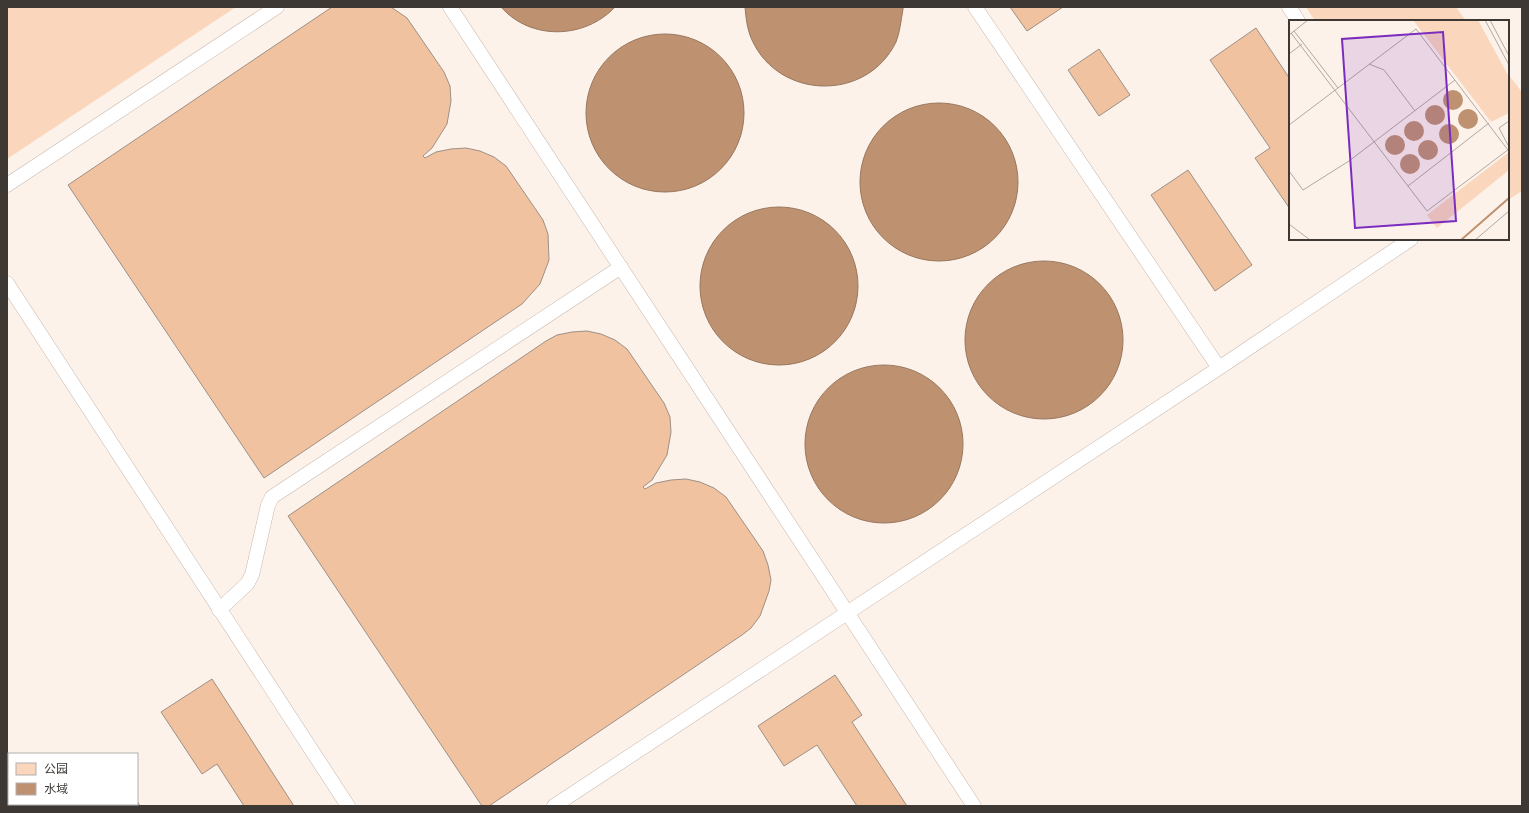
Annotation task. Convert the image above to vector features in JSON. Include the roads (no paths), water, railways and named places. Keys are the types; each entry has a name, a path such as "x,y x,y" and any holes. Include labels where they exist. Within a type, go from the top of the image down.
{"lane":[{"path":"7,184 276,7"},
{"path":"450,7 974,806"},
{"path":"975,7 1219,368"},
{"path":"1289,7 1297,20"},
{"path":"554,806 847,611 1219,368 1410,240"},
{"path":"219,610 247,584 252,575 268,505 272,497 621,267"},
{"path":"7,283 348,806"}],"water":[{"path":"501,7 615,7 603,18 589,25 574,30 558,32 527,26 513,18"},
{"path":"745,7 903,7 903,9 896,42 883,62 865,75 845,84 823,86 802,83 782,74 765,60 750,36"},
{"path":"665,34 695,40 721,57 738,83 744,113 738,143 721,169 695,186 665,192 635,186 609,169 592,143 586,113 592,83 609,57 635,40"},
{"path":"939,103 969,109 995,126 1012,152 1018,182 1012,212 995,238 969,255 939,261 909,255 883,238 866,212 860,182 866,152 883,126 909,109"},
{"path":"779,207 809,213 835,230 852,256 858,286 852,316 835,342 809,359 779,365 749,359 723,342 706,316 700,286 706,256 723,230 749,213"},
{"path":"1044,261 1074,267 1100,284 1117,310 1123,340 1117,370 1100,396 1074,413 1044,419 1014,413 988,396 971,370 965,340 971,310 988,284 1014,267"},
{"path":"884,365 914,371 940,388 957,414 963,444 957,474 940,500 914,517 884,523 854,517 828,500 811,474 805,444 811,414 828,388 854,371"}]}
